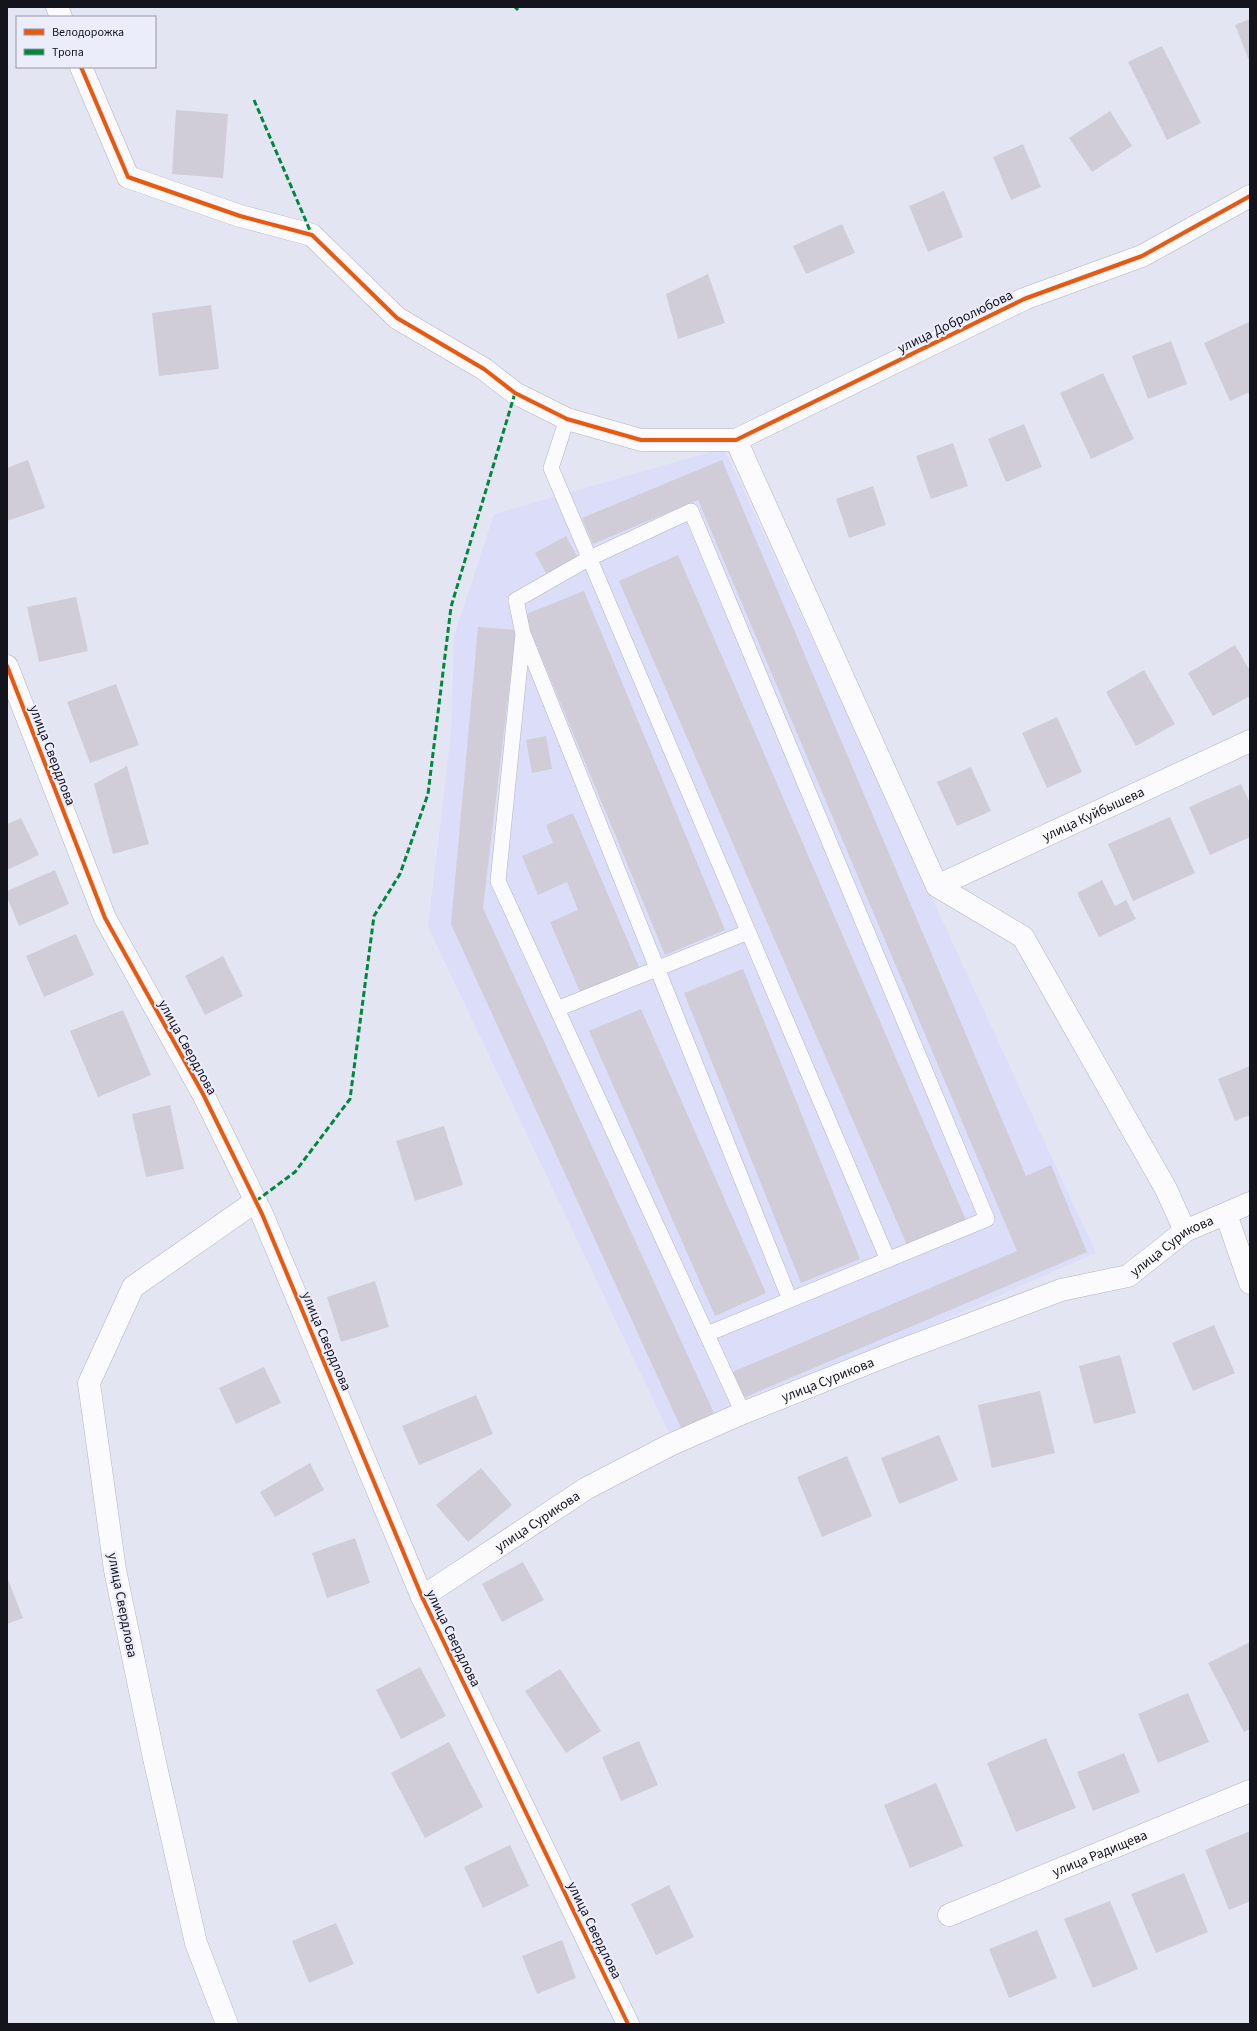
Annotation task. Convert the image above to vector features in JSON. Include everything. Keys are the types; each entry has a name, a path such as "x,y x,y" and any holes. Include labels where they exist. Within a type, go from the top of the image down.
{"street":[{"path":"81,68 128,177 240,216 312,235 397,318 484,369 515,393 567,419 641,440 736,440 936,886 1023,937 1166,1189 1185,1231"},
{"name":"улица Добролюбова","path":"736,440 1024,299 1142,256 1250,196"},
{"name":"улица Свердлова","path":"7,666 105,918 202,1094 256,1201 422,1597 628,2024"},
{"name":"улица Куйбышева","path":"936,886 1250,741"},
{"name":"улица Свердлова","path":"227,2024 196,1943 154,1758 116,1570 89,1383 133,1287 256,1201"},
{"name":"улица Сурикова","path":"422,1597 587,1488 670,1445 743,1413 896,1352 1061,1290 1128,1276 1185,1231 1250,1203"},
{"path":"1226,1214 1250,1283"},
{"name":"улица Радищева","path":"949,1916 1250,1791"}],"lane":[{"path":"567,419 551,468 588,559 888,1260"},
{"path":"707,1334 888,1260 987,1219 691,511 588,559 516,600 523,634 790,1300"},
{"path":"523,634 498,881 743,1413"},
{"path":"557,1010 748,932"}],"shaded area":[{"path":"724,448 1096,1253 672,1439 428,927 451,734 454,636 494,514"}],"building":[{"path":"1250,19 1250,63 1235,25"},
{"path":"1162,46 1201,123 1167,140 1128,62"},
{"path":"176,110 228,114 223,178 172,174"},
{"path":"1110,111 1132,146 1092,172 1069,138"},
{"path":"1023,144 1041,187 1011,200 993,157"},
{"path":"944,191 963,237 928,252 909,206"},
{"path":"842,224 855,253 806,274 793,246"},
{"path":"708,274 725,323 678,339 666,294"},
{"path":"211,305 219,369 159,376 152,313"},
{"path":"1249,322 1250,392 1230,401 1204,343"},
{"path":"1171,341 1187,384 1148,399 1132,356"},
{"path":"1103,373 1134,439 1091,459 1060,393"},
{"path":"1024,424 1042,467 1006,482 988,439"},
{"path":"953,443 968,486 931,499 916,456"},
{"path":"28,460 45,508 7,521 7,468"},
{"path":"722,460 1026,1176 1051,1165 1087,1252 741,1399 730,1373 1017,1251 698,500 593,544 582,518"},
{"path":"873,486 886,525 849,538 836,499"},
{"path":"566,536 578,558 547,575 535,553"},
{"path":"678,555 966,1220 907,1245 619,581"},
{"path":"584,591 725,930 665,955 524,615"},
{"path":"76,597 88,651 39,662 27,607"},
{"path":"478,627 516,630 483,908 714,1413 681,1428 451,924"},
{"path":"1235,645 1250,671 1250,696 1213,716 1188,673"},
{"path":"1144,670 1175,724 1136,746 1106,692"},
{"path":"116,684 139,745 90,763 67,702"},
{"path":"1057,717 1082,772 1047,788 1022,733"},
{"path":"546,736 552,769 532,773 526,740"},
{"path":"127,766 149,844 113,854 94,784"},
{"path":"971,767 991,811 957,826 937,782"},
{"path":"1241,784 1250,803 1250,837 1210,855 1189,807"},
{"path":"573,813 639,967 580,992 550,922 578,910 567,882 538,895 522,856 553,843 546,825"},
{"path":"1170,817 1195,873 1133,901 1108,844"},
{"path":"21,818 39,855 7,870 7,824"},
{"path":"55,870 69,904 19,926 7,897 7,891"},
{"path":"1102,880 1115,906 1126,900 1136,919 1099,937 1077,893"},
{"path":"76,934 94,975 44,997 26,956"},
{"path":"223,956 243,996 205,1015 185,976"},
{"path":"743,969 860,1259 801,1283 684,993"},
{"path":"641,1009 766,1293 715,1316 589,1031"},
{"path":"123,1010 151,1075 98,1097 70,1031"},
{"path":"1250,1066 1250,1115 1235,1121 1218,1079"},
{"path":"170,1105 184,1169 146,1177 132,1114"},
{"path":"444,1126 463,1185 415,1201 396,1141"},
{"path":"375,1281 389,1327 341,1342 327,1297"},
{"path":"1214,1325 1235,1373 1193,1391 1172,1343"},
{"path":"1120,1355 1136,1413 1094,1424 1079,1366"},
{"path":"264,1367 281,1403 236,1424 219,1388"},
{"path":"1040,1391 1055,1453 992,1468 978,1405"},
{"path":"476,1395 493,1434 419,1465 402,1426"},
{"path":"939,1435 958,1480 899,1504 881,1458"},
{"path":"847,1456 872,1516 822,1537 797,1477"},
{"path":"310,1463 324,1490 275,1517 260,1492"},
{"path":"481,1468 512,1505 468,1542 436,1505"},
{"path":"355,1538 370,1583 327,1598 312,1553"},
{"path":"523,1562 544,1600 502,1622 482,1584"},
{"path":"7,1577 23,1618 7,1624"},
{"path":"1250,1642 1250,1729 1244,1732 1208,1663"},
{"path":"420,1667 446,1716 401,1739 376,1690"},
{"path":"560,1669 601,1731 566,1753 525,1691"},
{"path":"1188,1693 1209,1742 1158,1763 1138,1714"},
{"path":"1046,1738 1076,1808 1016,1832 987,1763"},
{"path":"639,1741 658,1785 621,1801 602,1757"},
{"path":"449,1742 483,1807 425,1838 391,1773"},
{"path":"1124,1753 1140,1792 1093,1811 1077,1772"},
{"path":"936,1783 963,1846 910,1868 884,1805"},
{"path":"1250,1831 1250,1901 1229,1910 1205,1850"},
{"path":"510,1845 529,1886 483,1908 464,1867"},
{"path":"1184,1873 1208,1932 1156,1953 1131,1894"},
{"path":"669,1885 694,1937 656,1955 631,1904"},
{"path":"1110,1901 1138,1969 1093,1988 1064,1919"},
{"path":"336,1923 354,1964 309,1983 292,1941"},
{"path":"1037,1930 1057,1978 1009,1998 989,1949"},
{"path":"562,1940 576,1978 537,1994 522,1956"}],"marked path":[{"path":"515,7 518,10"},
{"path":"254,100 312,235"},
{"path":"256,1201 295,1172 350,1099 374,916 400,874 428,794 451,607 515,393"}],"cycle path":[{"path":"81,68 128,177 240,216 312,235 397,318 484,369 515,393 567,419 641,440 736,440 1024,299 1142,256 1250,196"},
{"path":"7,666 105,918 203,1094 262,1214 422,1597 628,2024"}]}
